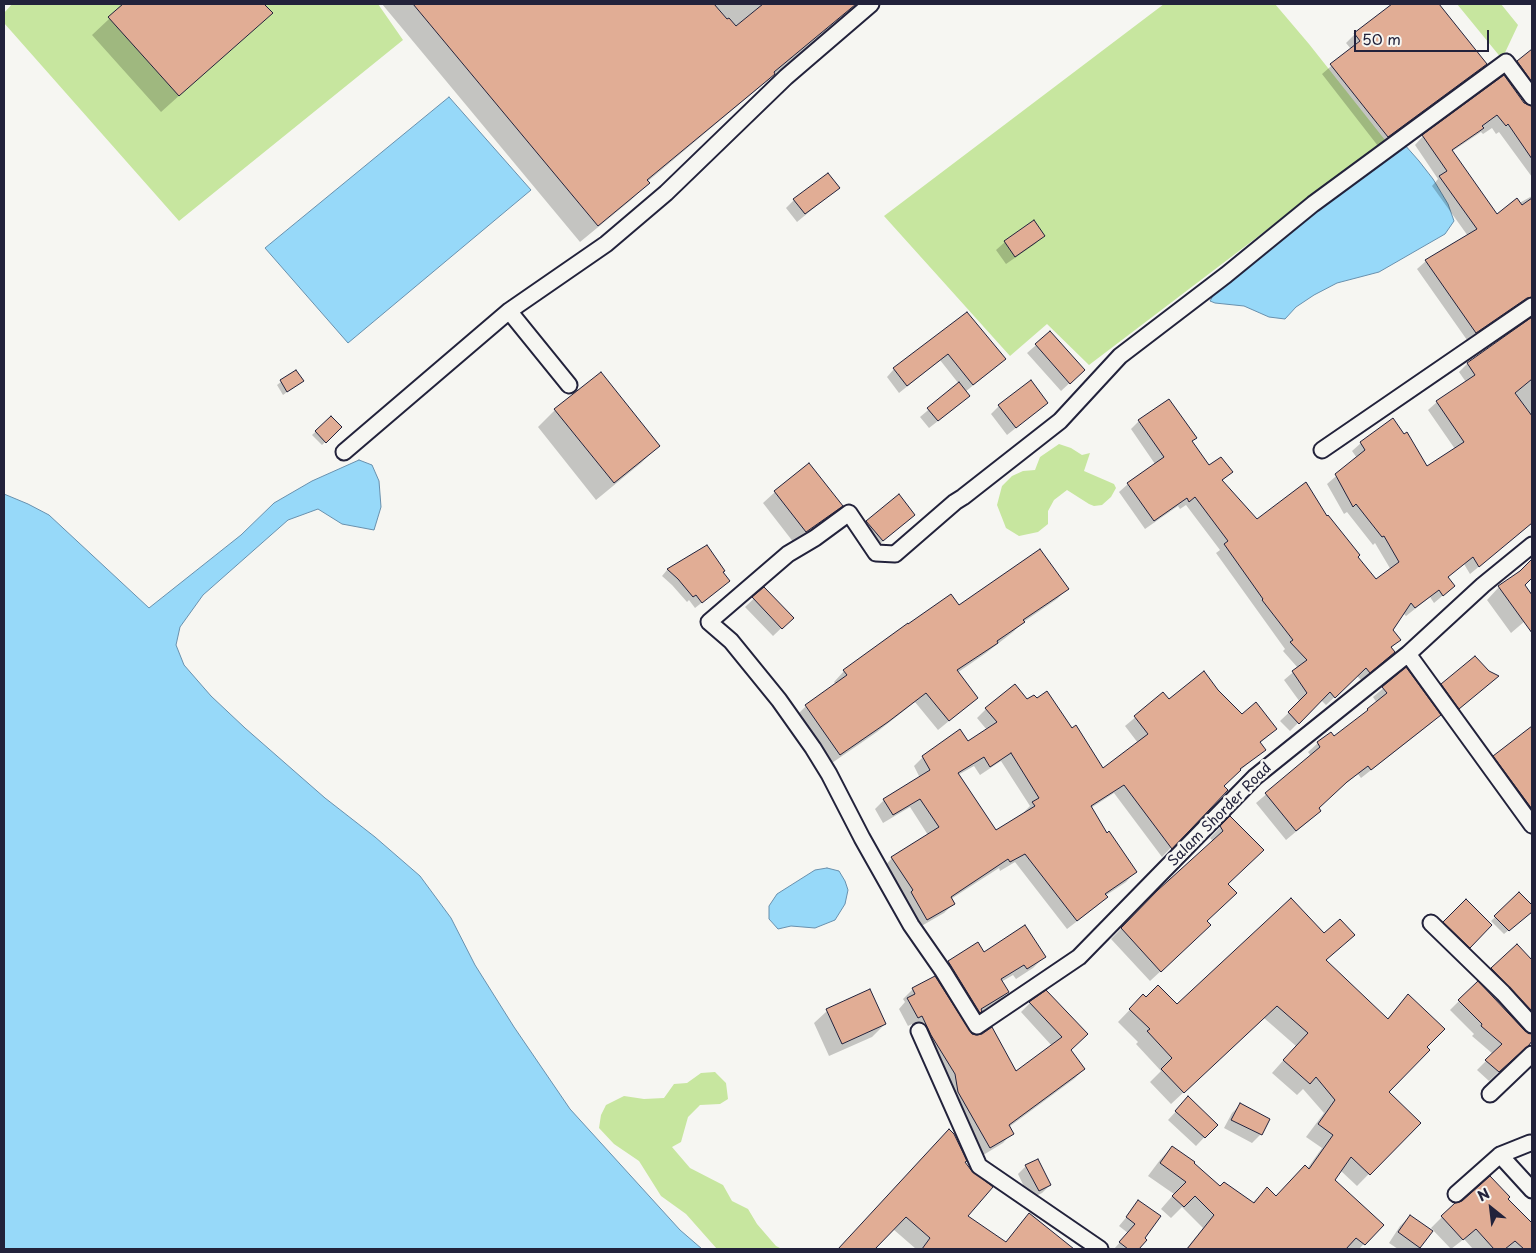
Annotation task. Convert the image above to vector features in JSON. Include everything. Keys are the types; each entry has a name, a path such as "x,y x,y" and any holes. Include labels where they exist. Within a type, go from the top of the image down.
{"street":[{"path":"344,452 509,312 606,244 659,200 786,77 872,4"},
{"name":"Salam Shorder Road","path":"1532,97 1506,62 1313,204 1226,275 1120,356 1060,421 955,502 895,554 876,553 849,512 815,538 788,554 709,622 731,641 779,700 813,748 911,924 977,1026 1079,957 1255,777 1408,654 1483,586 1532,545"},
{"path":"1322,450 1532,306"},
{"path":"509,312 569,385"},
{"path":"1408,654 1532,825"},
{"path":"1431,924 1503,993 1532,1025"},
{"path":"919,1031 979,1166 1100,1249"},
{"path":"1490,1094 1532,1054"},
{"path":"1456,1194 1500,1155 1530,1143"},
{"path":"1500,1155 1532,1190"}],"green space":[{"path":"12,4 378,4 403,40 179,221 4,23 4,13"},
{"path":"1164,4 1275,4 1385,140 1089,365 1047,324 1010,356 884,216"},
{"path":"1457,4 1501,4 1518,25 1502,59"},
{"path":"1059,444 1071,448 1082,455 1090,453 1084,471 1114,484 1116,488 1111,497 1102,505 1094,506 1067,490 1054,500 1048,511 1048,524 1038,532 1019,536 1006,528 997,505 1002,486 1012,476 1023,471 1035,470 1040,457"},
{"path":"715,1072 726,1083 728,1099 720,1104 700,1105 688,1117 681,1142 672,1147 690,1168 723,1185 732,1201 748,1209 757,1224 776,1246 782,1249 717,1249 686,1214 661,1196 639,1161 614,1144 599,1128 601,1115 606,1105 624,1096 644,1099 664,1098 674,1084 687,1083 701,1073"}],"water":[{"path":"449,97 531,190 348,343 265,248"},
{"path":"1404,144 1433,179 1448,204 1454,221 1445,234 1379,272 1337,283 1314,295 1296,307 1285,319 1269,317 1244,306 1210,301 1227,281 1258,260 1314,210"},
{"path":"359,460 372,465 379,481 381,507 374,530 342,524 318,509 288,520 203,595 180,627 176,645 184,665 211,696 245,728 325,798 375,837 420,876 451,918 475,965 514,1027 570,1109 680,1230 702,1249 4,1249 4,494 49,515 149,608 241,535 274,503 312,481"},
{"path":"827,868 839,871 848,890 845,904 835,920 815,928 791,926 778,929 769,919 769,906 777,894 815,870"}],"building":[{"path":"123,4 264,4 273,13 179,96 108,17"},
{"path":"413,4 714,4 736,26 763,4 856,4 647,180 650,183 598,226"},
{"path":"1392,4 1439,4 1487,64 1388,137 1330,64 1360,41 1354,33"},
{"path":"1532,49 1532,82 1517,61"},
{"path":"1504,75 1524,103 1532,106 1532,159 1508,124 1506,126 1497,115 1482,126 1484,128 1452,150 1497,214 1517,198 1522,205 1532,198 1532,297 1527,298 1476,333 1425,260 1477,229 1439,176 1447,171 1422,135"},
{"path":"828,173 840,188 805,214 793,199"},
{"path":"1034,220 1045,236 1015,257 1004,241"},
{"path":"967,312 1006,359 973,385 948,354 907,386 893,368"},
{"path":"1532,317 1532,379 1515,393 1532,416 1532,523 1479,567 1473,557 1448,577 1455,586 1443,596 1439,590 1415,608 1411,603 1393,630 1401,640 1391,647 1395,652 1370,673 1366,668 1335,698 1330,692 1299,724 1288,712 1307,693 1292,671 1307,660 1290,642 1293,640 1262,600 1224,544 1228,541 1195,497 1189,502 1187,498 1154,521 1127,483 1164,457 1138,420 1169,399 1197,438 1192,441 1209,465 1221,457 1233,472 1222,480 1257,519 1306,482 1327,516 1360,555 1358,557 1376,579 1399,562 1384,536 1382,537 1356,504 1353,507 1335,474 1365,450 1360,442 1393,418 1404,434 1407,432 1427,466 1464,442 1436,401 1475,375 1467,363"},
{"path":"1050,331 1085,370 1070,384 1035,344"},
{"path":"296,370 304,381 287,392 280,380"},
{"path":"601,372 660,446 614,483 554,409"},
{"path":"1031,380 1048,403 1016,428 998,405"},
{"path":"959,382 970,396 938,421 927,408"},
{"path":"331,416 342,427 326,443 315,431"},
{"path":"809,463 843,506 806,532 774,491"},
{"path":"899,494 915,515 883,541 866,521"},
{"path":"707,545 730,581 702,603 696,595 693,597 667,569"},
{"path":"1040,549 1069,589 1023,620 1025,622 997,641 998,643 957,670 978,698 949,721 926,693 840,755 805,705 847,675 843,670 951,594 959,605"},
{"path":"1532,559 1532,578 1525,585 1532,595 1532,633 1498,586 1520,571"},
{"path":"764,587 794,618 782,629 752,597"},
{"path":"1475,656 1489,671 1499,676 1459,709 1441,684"},
{"path":"1406,667 1441,715 1371,770 1368,766 1347,782 1319,808 1321,811 1296,831 1265,793 1320,747 1317,742 1331,732 1334,736 1368,710 1387,693 1382,687"},
{"path":"1204,671 1218,690 1242,714 1256,702 1277,729 1260,742 1266,750 1240,769 1224,786 1228,790 1172,849 1124,785 1091,806 1107,833 1109,831 1137,872 1105,894 1108,897 1077,921 1025,854 1010,862 1008,859 951,897 955,904 927,920 911,892 913,890 891,857 939,827 920,799 893,815 883,799 930,770 922,756 960,729 968,741 997,722 985,708 1015,684 1027,699 1034,695 1037,698 1047,691 1072,728 1076,725 1103,768 1148,734 1134,716 1163,692 1169,699","holes":["1011,753 1039,798 1032,802 1035,806 996,830 958,773 984,757 990,767"]},
{"path":"1532,726 1532,809 1493,756"},
{"path":"1230,816 1264,850 1228,884 1237,893 1207,921 1211,925 1161,972 1121,928 1158,890 1223,831 1220,826"},
{"path":"1519,892 1532,905 1532,912 1509,931 1494,916"},
{"path":"1291,898 1324,933 1340,919 1355,935 1326,960 1388,1019 1408,994 1445,1029 1427,1047 1430,1050 1389,1092 1421,1123 1370,1175 1351,1157 1335,1180 1384,1225 1365,1245 1356,1238 1346,1249 1187,1249 1214,1215 1195,1196 1184,1207 1172,1196 1186,1182 1160,1163 1172,1146 1195,1162 1220,1186 1224,1182 1254,1203 1267,1187 1276,1196 1305,1165 1309,1169 1333,1135 1318,1124 1335,1100 1316,1077 1310,1084 1283,1060 1308,1033 1277,1006 1184,1093 1161,1069 1172,1058 1147,1031 1150,1029 1129,1009 1143,994 1146,997 1158,985 1177,1004"},
{"path":"1466,899 1492,925 1470,948 1443,922"},
{"path":"1025,925 1046,957 1027,969 1024,965 1001,979 1009,992 981,1009 980,1013 948,961 978,942 984,952"},
{"path":"1517,944 1532,960 1532,1011 1491,968"},
{"path":"935,976 972,1034 982,1034 992,1027 1016,1071 1062,1037 1029,1002 1046,990 1088,1034 1071,1050 1085,1069 1009,1125 1014,1134 990,1148 958,1092 955,1074 931,1035 922,1016 918,1018 907,998 915,994 912,988"},
{"path":"1478,981 1525,1031 1532,1034 1532,1041 1529,1045 1499,1072 1485,1060 1502,1044 1481,1026 1482,1024 1458,1000"},
{"path":"870,989 886,1024 842,1044 826,1009"},
{"path":"1188,1096 1218,1125 1205,1138 1175,1111"},
{"path":"1240,1103 1270,1119 1262,1135 1231,1120"},
{"path":"949,1129 954,1134 967,1161 965,1162 971,1170 993,1187 968,1216 1006,1242 1029,1213 1074,1249 922,1249 930,1238 906,1217 875,1249 838,1249"},
{"path":"1038,1159 1051,1185 1039,1191 1025,1165"},
{"path":"1490,1176 1510,1197 1508,1199 1532,1223 1532,1249 1524,1249 1515,1241 1505,1249 1494,1249 1476,1229 1463,1240 1441,1216 1455,1203 1462,1201"},
{"path":"1138,1200 1161,1216 1145,1238 1147,1240 1139,1249 1128,1249 1119,1242 1135,1224 1126,1217"},
{"path":"1410,1215 1433,1231 1420,1248 1398,1232"}]}
